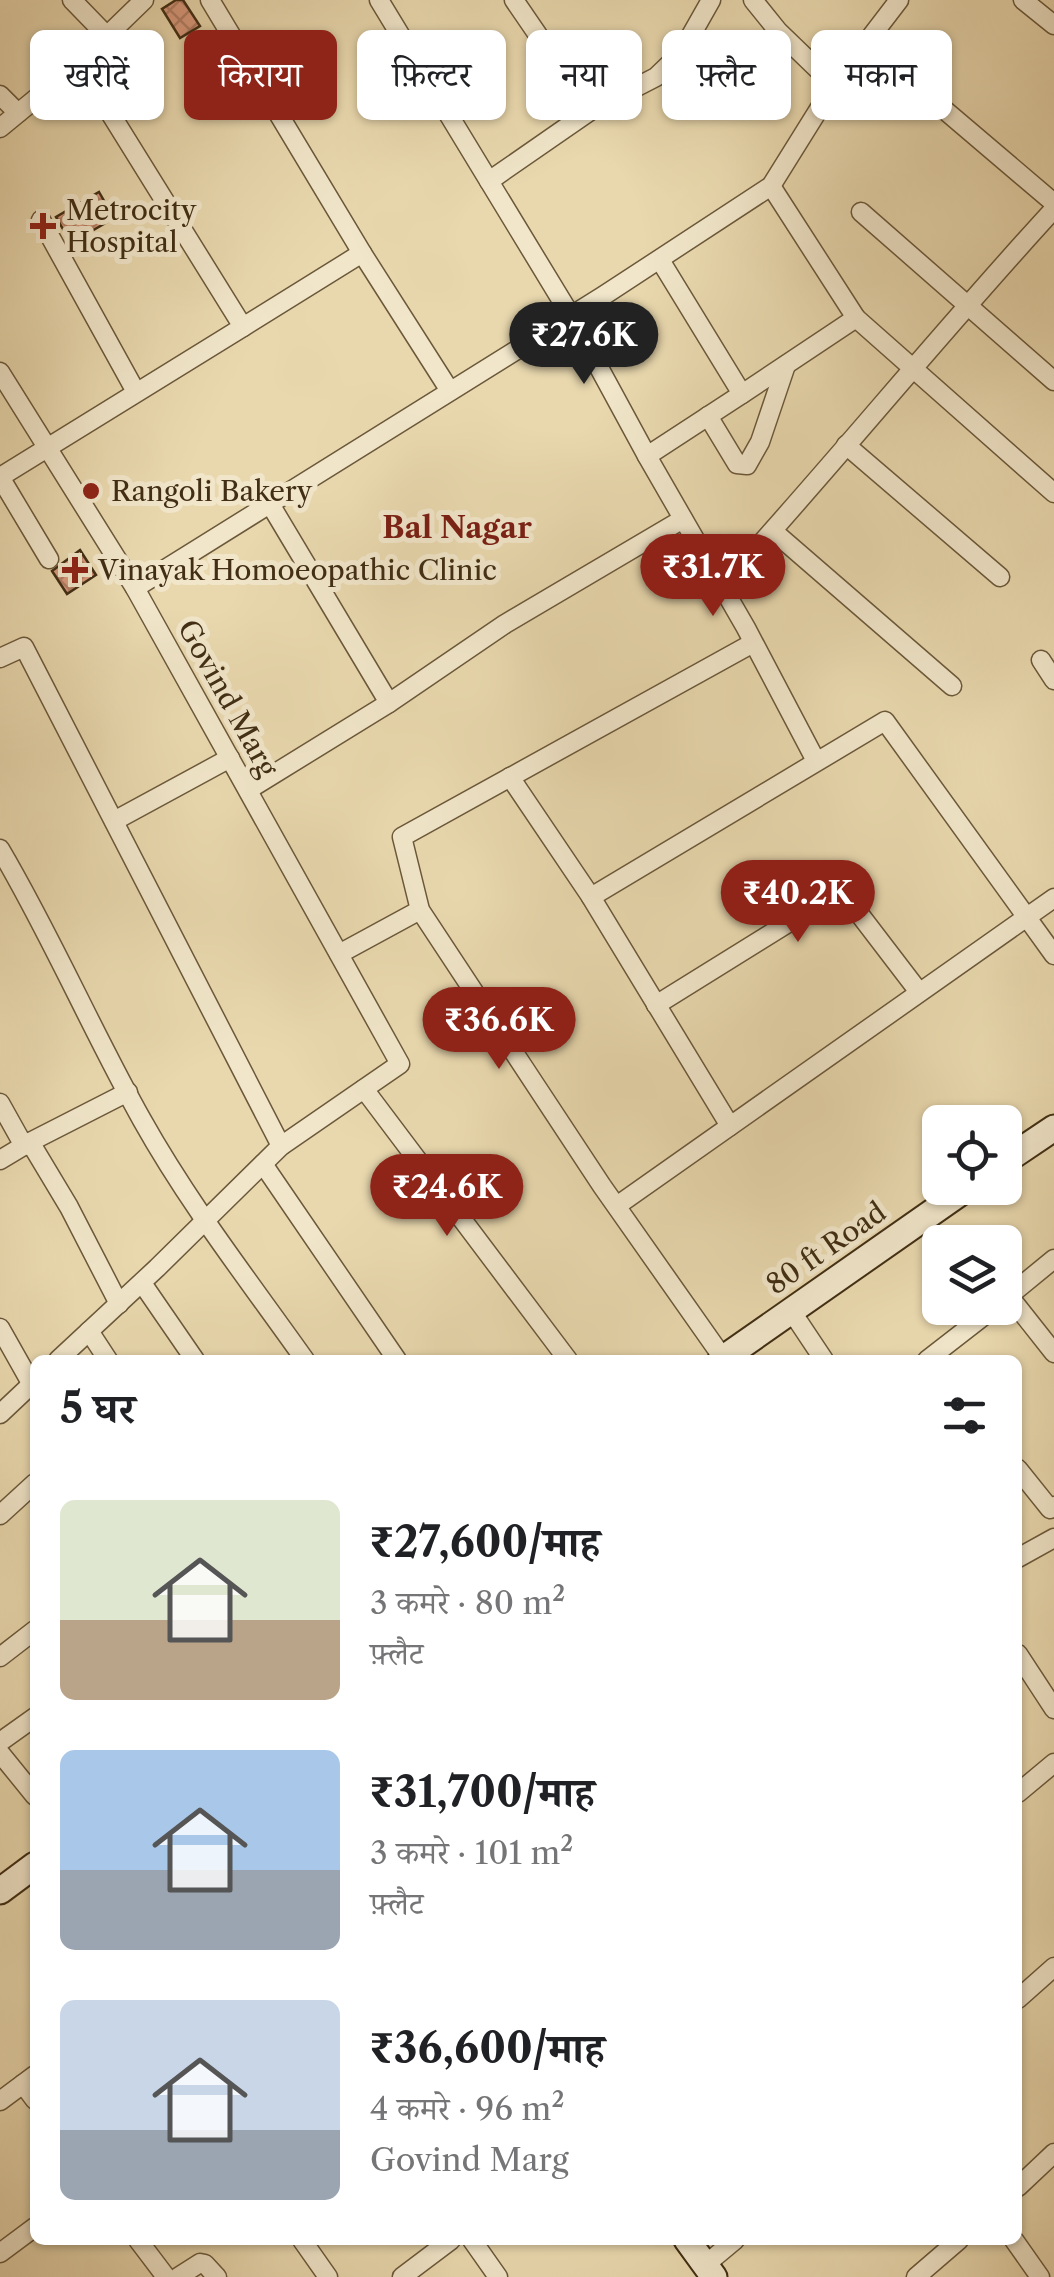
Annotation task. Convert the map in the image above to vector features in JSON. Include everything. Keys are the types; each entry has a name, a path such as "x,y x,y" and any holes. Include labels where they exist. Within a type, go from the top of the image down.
{"street":[{"path":"72,0 101,30"},
{"path":"113,30 144,0"},
{"path":"210,0 450,391"},
{"path":"380,0 571,316 816,761"},
{"path":"514,0 535,30"},
{"path":"642,84 656,77 681,53 710,0"},
{"path":"753,0 811,63"},
{"path":"876,30 899,0"},
{"path":"1024,0 1054,24"},
{"path":"0,95 18,113"},
{"path":"0,128 30,103"},
{"path":"722,587 1054,206 952,116"},
{"path":"115,120 243,327"},
{"path":"490,180 577,120"},
{"path":"134,588 660,260 771,186 812,120"},
{"path":"771,186 856,318 1054,493"},
{"path":"861,212 1054,381"},
{"path":"41,220 136,392"},
{"path":"49,559 0,477 362,253"},
{"path":"660,260 742,394"},
{"path":"648,456 856,318"},
{"path":"708,416 737,464 747,465 760,442 786,365"},
{"name":"Govind Marg","path":"0,372 134,588 400,1064 364,1089"},
{"path":"846,445 1000,577"},
{"path":"270,504 389,703"},
{"path":"248,790 389,703 505,624 683,518"},
{"path":"773,531 952,686"},
{"path":"719,1355 420,910 402,837 753,643"},
{"path":"0,658 24,647 282,1146"},
{"path":"1041,660 1054,680"},
{"path":"591,898 886,721 1054,956"},
{"path":"114,821 230,758"},
{"path":"510,778 591,898 730,1126"},
{"path":"0,849 128,1092 206,1220 301,1355"},
{"path":"656,1004 841,890 919,992"},
{"path":"618,1205 1054,898"},
{"path":"339,954 420,910"},
{"path":"63,1355 282,1146 364,1089 564,1355"},
{"path":"0,1160 128,1092"},
{"path":"0,1103 69,1207 119,1304"},
{"path":"1022,1150 1054,1128"},
{"path":"263,1164 394,1355"},
{"name":"80 ft Road","path":"727,1355 942,1205"},
{"path":"1022,1285 1054,1260"},
{"path":"142,1283 192,1355"},
{"path":"790,1309 821,1355"},
{"path":"1022,1321 1054,1353"},
{"path":"933,1355 971,1325"},
{"path":"0,1328 30,1378"},
{"path":"89,1331 105,1355"},
{"path":"0,1414 30,1388"},
{"path":"1022,1474 1050,1509 1054,1506"},
{"path":"0,1515 30,1488"},
{"path":"1022,1556 1054,1538"},
{"path":"0,1658 30,1634"},
{"path":"1022,1660 1054,1709"},
{"path":"0,1742 30,1721"},
{"path":"0,1753 30,1790"},
{"path":"1022,1791 1054,1763"},
{"path":"0,1891 30,1869"},
{"path":"1022,1996 1054,1968"},
{"path":"0,2101 29,2080"},
{"path":"1022,2183 1054,2153"},
{"path":"0,2253 30,2232"},
{"path":"142,2245 166,2277"},
{"path":"306,2245 328,2277"},
{"path":"402,2277 444,2245"},
{"path":"476,2245 498,2277"},
{"path":"691,2245 710,2271 731,2245"},
{"path":"916,2277 953,2245"},
{"path":"1018,2245 1040,2277"},
{"path":"178,2277 200,2263 206,2264 217,2277"}],"building":[{"path":"183,0 200,26 184,30 180,38 162,9"},
{"path":"99,192 114,218 71,243 56,217"},
{"path":"80,550 96,575 67,594 52,571"}],"place":[{"name":"Metrocity Hospital","path":"43,226"},
{"name":"Rangoli Bakery","path":"91,491"},
{"name":"Vinayak Homoeopathic Clinic","path":"75,570"}],"district":[{"name":"Bal Nagar","path":"457,527"}]}
